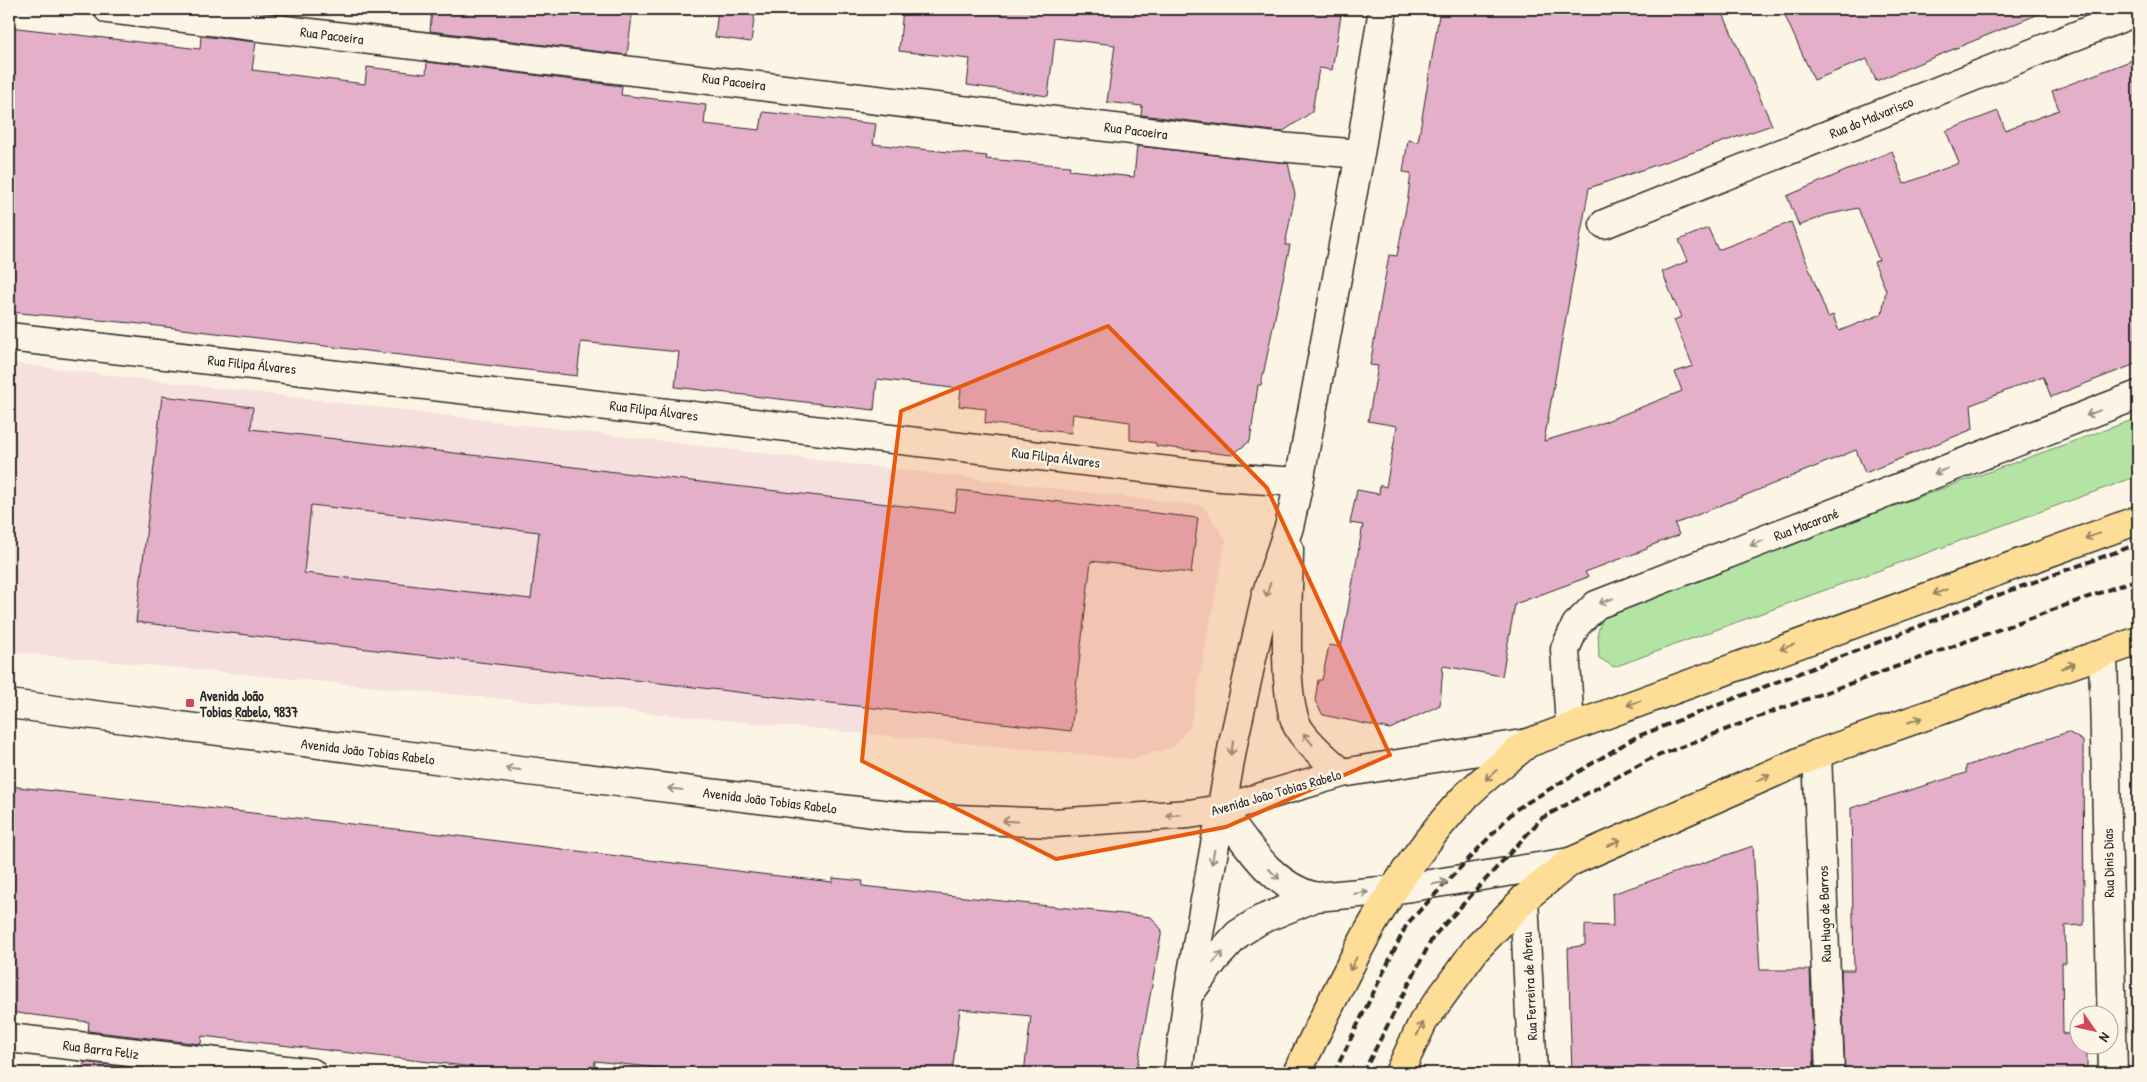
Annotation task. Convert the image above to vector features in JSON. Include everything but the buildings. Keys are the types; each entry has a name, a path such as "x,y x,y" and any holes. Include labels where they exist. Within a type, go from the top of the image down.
{"main road":[{"path":"1297,1073 1392,890 1430,838 1465,797 1528,743 1570,726 2138,520"},
{"path":"1400,1073 1423,1022 1476,950 1524,899 1570,862 1818,754 2138,641"}],"street":[{"name":"Rua Pacoeira","path":"108,9 1267,146 1360,154"},
{"path":"1178,1073 1188,995 1234,739 1266,595 1289,527 1299,482 1360,154 1383,9"},
{"name":"Rua do Malvarisco","path":"1604,224 2138,11"},
{"name":"Rua Filipa Álvares","path":"9,337 1221,477 1299,482"},
{"name":"Rua Macarané","path":"1570,726 1565,649 1576,625 1596,605 2138,395"},
{"path":"1289,527 1288,675 1291,708 1299,728 1316,749 1342,773"},
{"name":"Rua Dinis Dias","path":"2103,653 2113,1073"},
{"name":"Avenida João Tobias Rabelo","path":"9,704 522,771 906,816 1053,823 1189,814 1221,809 1342,773 1528,743"},
{"name":"Rua Hugo de Barros","path":"1818,754 1830,1073"},
{"path":"1221,809 1249,846 1281,881 1304,894 1316,897"},
{"path":"1188,995 1215,959 1238,934 1260,920 1316,897 1392,890 1570,862"},
{"name":"Rua Ferreira de Abreu","path":"1524,899 1533,1073"},
{"name":"Rua Barra Feliz","path":"9,1038 312,1073"}],"highlighted area":[{"path":"1108,326 1267,488 1390,755 1226,827 1056,859 862,761 876,613 901,411"}],"shaded area":[{"path":"9,363 1203,506 1226,540 1190,727 1173,747 1132,759 9,652"}],"green space":[{"path":"2138,418 2138,476 1614,667 1599,658 1598,631 1606,610"}],"railway":[{"path":"1334,1073 1407,924 1515,810 1636,737 2009,591 2138,544"},
{"path":"1363,1073 1433,937 1542,818 1650,759 1766,714 2138,579"}],"place":[{"name":"Avenida João Tobias Rabelo, 9837","path":"190,703"}]}
